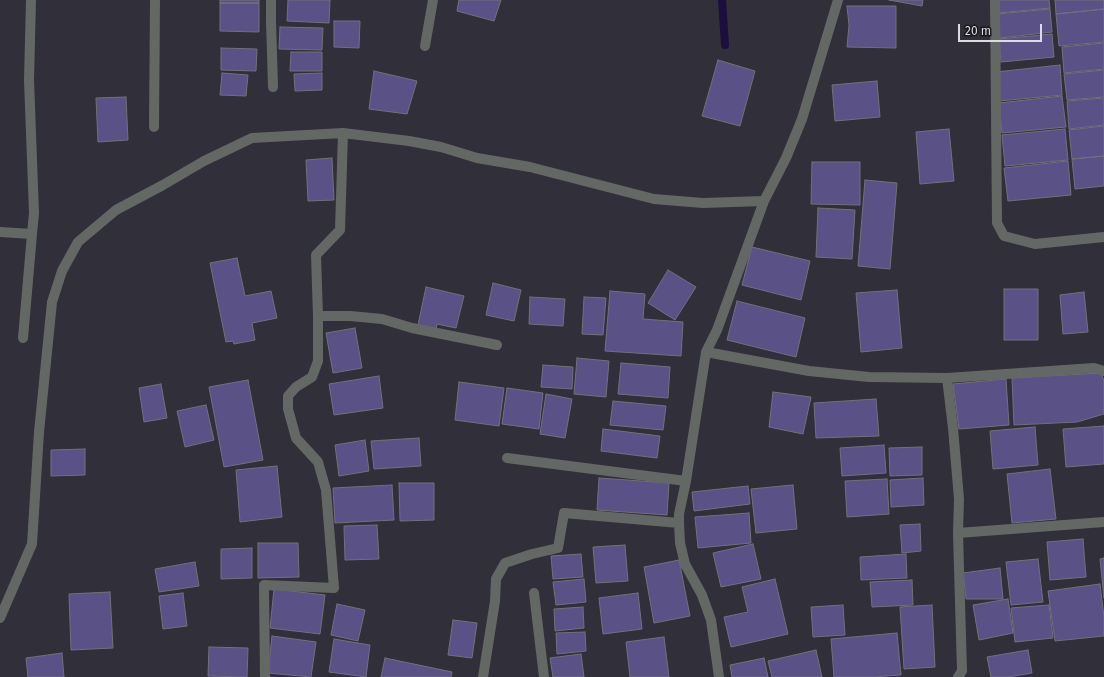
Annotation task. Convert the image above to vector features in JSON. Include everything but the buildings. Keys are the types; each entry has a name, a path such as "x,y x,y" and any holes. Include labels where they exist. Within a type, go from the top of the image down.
{"street":[{"path":"23,338 34,213 29,80 31,0"},
{"path":"154,127 155,0"},
{"path":"272,0 271,21 273,87"},
{"path":"425,46 434,0"},
{"path":"719,677 711,620 702,595 685,564 680,543 679,523 679,514 686,481 706,352 717,330 764,201 786,158 802,119 838,0"},
{"path":"995,0 997,223 1004,236 1035,244 1104,237"},
{"path":"0,618 32,544 39,432 52,302 62,271 78,242 116,210 204,161 252,138 343,133 409,141 441,147 477,158 530,166 654,199 703,203 764,201"},
{"path":"265,677 264,585 334,588 326,490 318,462 296,438 288,409 288,396 296,387 312,377 318,361 316,255 340,230 343,133"},
{"path":"0,232 32,234"},
{"path":"318,316 382,318 412,328 497,345"},
{"path":"706,352 809,371 869,377 947,378 1094,368 1104,371"},
{"path":"947,378 959,499 958,533 962,671 958,677"},
{"path":"507,458 686,481"},
{"path":"483,677 495,601 496,579 505,564 532,554 558,548 564,513 679,523"},
{"path":"958,533 1104,522"},
{"path":"534,593 544,677"}],"waterway":[{"path":"722,0 725,45"}]}
